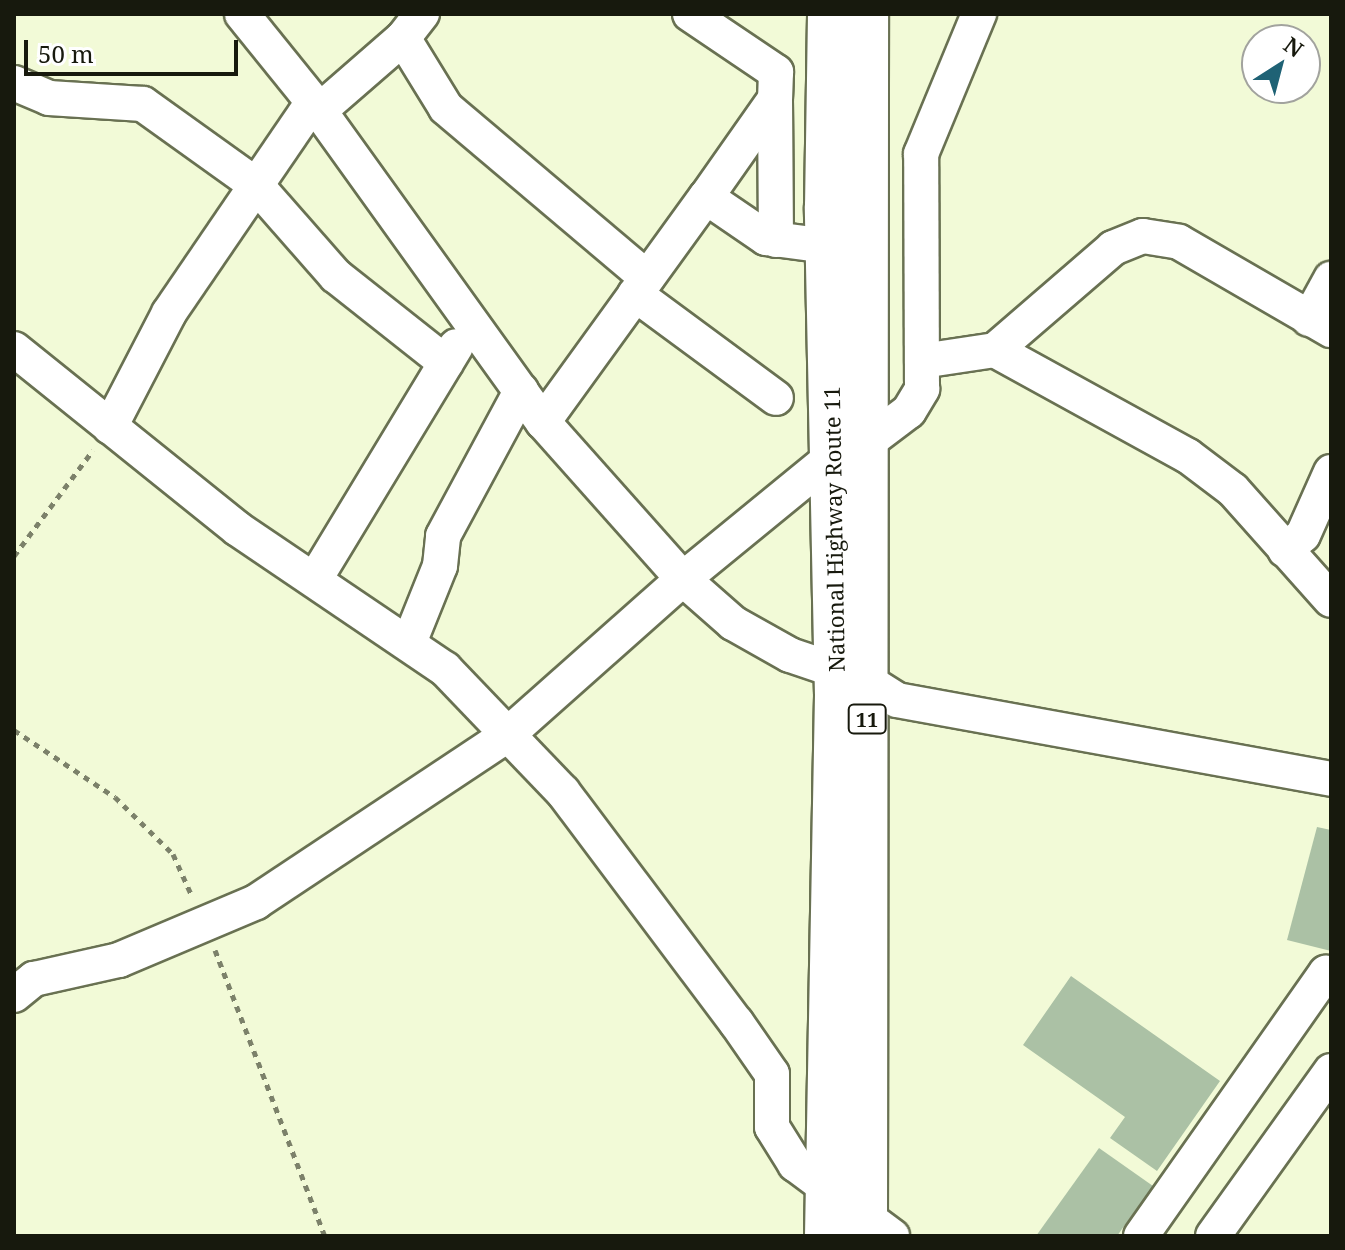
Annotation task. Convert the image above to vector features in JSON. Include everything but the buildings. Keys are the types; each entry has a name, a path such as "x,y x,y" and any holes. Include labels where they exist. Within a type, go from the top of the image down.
{"highway":[{"name":"National Highway Route 11","path":"830,14 828,246 850,449"},
{"name":"National Highway Route 11","path":"862,1232 851,674 850,449 863,202 866,14"},
{"name":"National Highway Route 11","path":"851,674 828,1189 862,1232"}],"street":[{"path":"242,14 316,107 543,422 683,579 733,623 790,655 851,674 897,700 1331,779"},
{"path":"690,14 776,72 776,240"},
{"path":"14,995 34,979 119,960 256,902 506,736 683,579 850,449 909,411 922,389 921,154 979,14"},
{"path":"110,427 169,313 256,185 316,107 413,26 446,108 641,286 776,398"},
{"path":"14,83 49,98 143,104 256,185 336,276 446,363"},
{"path":"543,422 775,99"},
{"path":"706,197 766,238 828,246"},
{"path":"922,361 995,350 1113,248 1143,236 1179,242 1320,325 1331,279"},
{"path":"315,579 470,322"},
{"path":"14,349 238,529 445,669 563,792 736,1022 772,1074 772,1127 795,1164 828,1189"},
{"path":"995,350 1188,456 1233,490 1331,600"},
{"path":"409,643 440,566 443,536 521,391"},
{"path":"1285,550 1303,535 1331,472"},
{"path":"1141,1236 1326,973 1331,974"},
{"path":"1213,1236 1331,1071"}],"path":[{"path":"14,556 110,427"},
{"path":"14,730 115,797 173,854 205,923 325,1236"}]}
